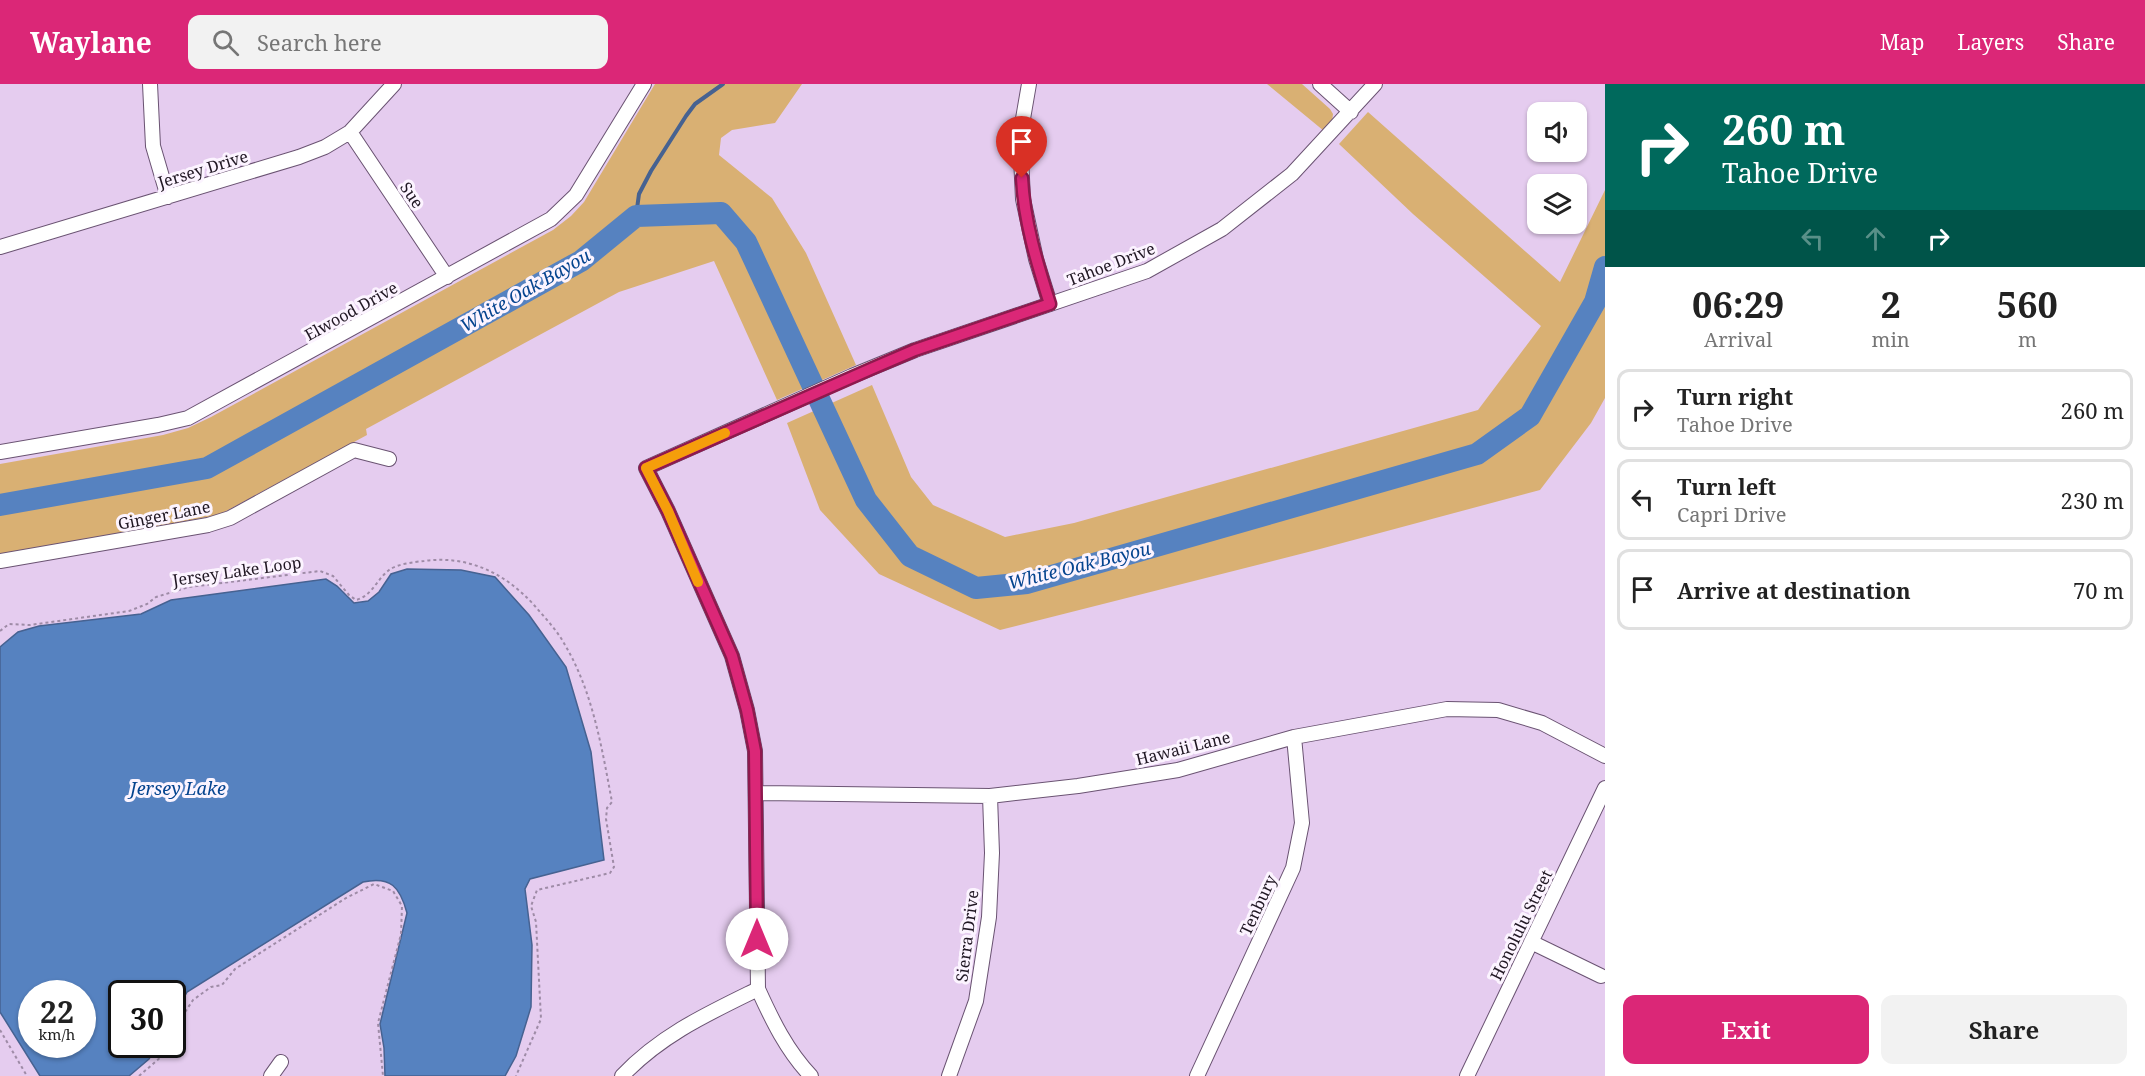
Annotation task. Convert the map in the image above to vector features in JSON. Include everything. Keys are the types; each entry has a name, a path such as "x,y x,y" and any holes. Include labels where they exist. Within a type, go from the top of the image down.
{"street":[{"path":"150,84 153,146 168,197"},
{"name":"Jersey Drive","path":"0,247 299,157 325,147 350,132 394,84"},
{"name":"Elwood Drive","path":"0,452 188,418 552,219 576,195 644,84"},
{"path":"1029,84 1020,136 1023,199 1036,259 1050,304"},
{"path":"1320,84 1351,112"},
{"name":"Tahoe Drive","path":"756,793 755,751 747,710 732,656 668,511 646,468 915,350 1147,271 1222,229 1292,174 1375,84"},
{"name":"Sue","path":"350,132 447,277"},
{"name":"Ginger Lane","path":"0,561 208,525 230,518 354,450 389,459"},
{"name":"Hawaii Lane","path":"756,793 990,796 1078,786 1178,770 1294,736 1447,709 1498,710 1542,723 1605,756"},
{"name":"Tenbury","path":"1197,1076 1293,868 1302,823 1294,736"},
{"name":"Honolulu Street","path":"1467,1076 1605,788"},
{"path":"756,793 758,989 773,1022 796,1060 811,1076"},
{"name":"Sierra Drive","path":"948,1076 976,1001 988,917 992,853 990,796"},
{"path":"1531,942 1601,976"},
{"path":"622,1076 641,1056 691,1022 758,989"},
{"path":"271,1076 281,1062"}],"path":[{"name":"Jersey Lake Loop","path":"0,631 9,624 30,624 129,611 147,604 156,597 189,587 320,571 333,576 356,600 368,595 393,567 448,559 471,564 501,576 519,589 566,645 592,710 605,761 612,802 606,808 606,819 614,867 610,873 537,890 534,895 531,906 536,922 542,993 541,1019 516,1076"},
{"path":"186,1011 193,1000 203,992 222,985 235,969 346,898 374,884 393,891 402,906 401,934 378,1023 383,1076"},
{"path":"0,1030 27,1076"},
{"path":"139,1076 160,1058"}],"shaded area":[{"path":"655,84 802,84 775,123 732,130 721,138 719,155 772,198 806,253 856,365 777,400 714,261 619,292 366,429 367,435 219,515 0,555 0,464 163,435 188,428 553,230 584,202"},
{"path":"1267,84 1302,84 1330,109 1333,114 1332,122 1324,131"},
{"path":"1368,112 1560,282 1583,234 1587,234 1587,227 1605,190 1605,398 1591,423 1540,490 1320,549 1000,630 879,574 820,510 787,423 872,385 911,477 933,505 1005,537 1074,523 1478,410 1541,326 1413,214 1339,144"}],"water":[{"name":"Jersey Lake","path":"407,569 461,570 495,577 529,615 566,667 591,752 604,860 530,879 525,889 532,945 531,1007 516,1056 505,1076 385,1076 380,1024 407,913 401,896 393,885 373,881 363,882 186,994 186,980 108,980 108,1058 149,1059 129,1076 40,1076 29,1058 96,1058 96,980 18,980 18,1041 0,1012 0,647 18,632 39,626 141,614 171,600 326,579 337,586 354,603 368,601 379,592 391,574"}],"waterway":[{"path":"636,216 639,194 686,116 695,104 723,84"},
{"name":"White Oak Bayou","path":"0,505 207,468 581,261 636,216 721,213 746,242 866,500 910,556 976,588 1027,583 1477,454 1530,416 1595,302 1605,267"}],"slow traffic":[{"path":"698,582 668,511 646,468 725,433"}],"route":[{"path":"757,939 755,751 747,710 732,656 668,511 646,468 915,350 1050,304 1036,259 1023,199 1022,178"}]}
